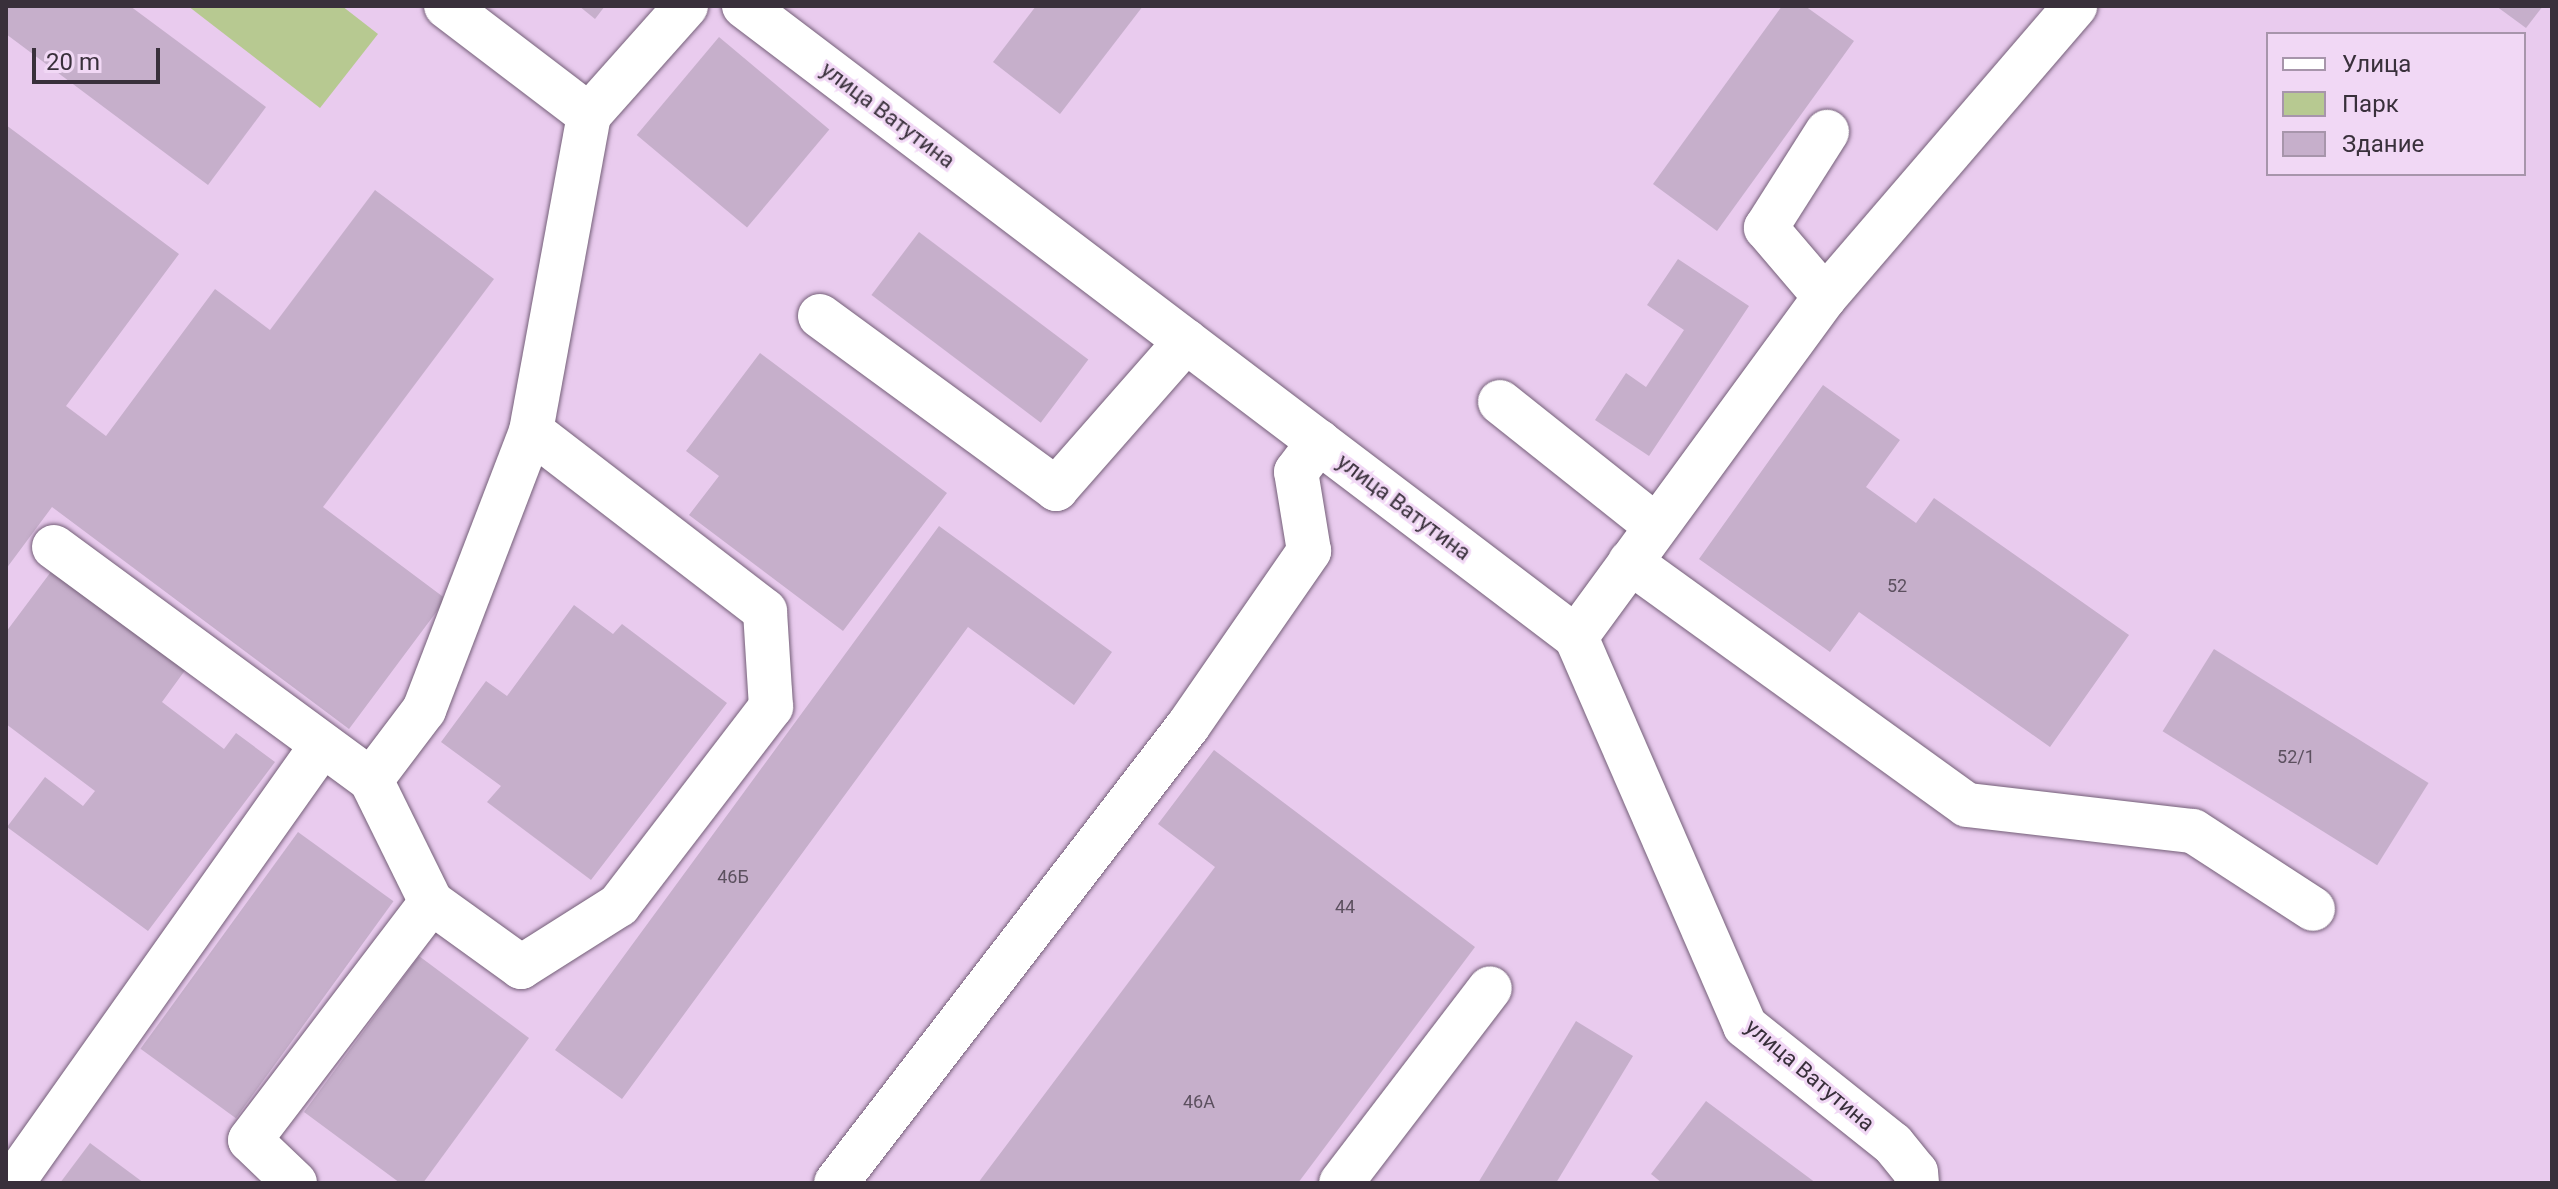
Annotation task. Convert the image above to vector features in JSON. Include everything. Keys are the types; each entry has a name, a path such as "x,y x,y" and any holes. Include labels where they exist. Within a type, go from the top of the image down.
{"street":[{"path":"446,6 589,115"},
{"path":"371,780 424,710 531,431 589,115 686,6"},
{"name":"улица Ватутина","path":"744,6 1576,637 1745,1026 1893,1144 1916,1172 1917,1183"},
{"path":"1576,637 1825,297 2075,6"},
{"path":"1825,297 1766,228 1827,132"},
{"path":"820,316 1056,489 1186,341"},
{"path":"1500,402 1656,526"},
{"path":"54,547 371,780 431,902 521,967 619,905 771,707 765,611 531,431"},
{"path":"836,1183 1188,726 1309,551 1296,472 1319,442"},
{"path":"1630,562 1967,805 2193,831 2313,909"},
{"path":"12,1183 322,745"},
{"path":"295,1183 250,1140 431,902"},
{"path":"1341,1183 1490,988"}],"shaded area":[{"path":"6,6 2552,6 2552,1183 6,1183"}],"green space":[{"path":"188,6 342,6 378,34 320,108"}],"building":[{"path":"6,6 130,6 266,107 208,185 6,34"},
{"path":"579,6 605,6 595,19"},
{"path":"1036,6 1143,6 1060,114 993,62"},
{"path":"1782,6 1805,6 1854,41 1717,231 1653,184"},
{"path":"2496,6 2543,6 2526,28"},
{"path":"719,37 829,130 747,228 637,135"},
{"path":"6,125 179,254 66,406 106,436 215,289 270,330 375,190 494,279 323,507 446,599 349,729 52,507 6,569"},
{"path":"919,232 1088,360 1041,423 871,295"},
{"path":"1678,259 1749,306 1649,456 1595,420 1626,373 1646,387 1684,330 1647,305"},
{"path":"760,353 947,493 843,631 689,515 719,476 686,451"},
{"path":"1823,385 1900,440 1866,487 1916,523 1934,498 2129,635 2050,747 1859,612 1830,652 1699,559"},
{"path":"939,526 1112,652 1074,705 968,627 622,1099 555,1050"},
{"path":"53,569 186,669 162,702 224,749 236,733 275,762 148,931 7,827 45,777 83,806 95,791 6,724 6,632"},
{"path":"574,605 613,634 622,624 727,703 591,880 487,802 501,786 441,742 486,681 507,696"},
{"path":"2214,649 2429,783 2377,865 2163,731"},
{"path":"1214,750 1475,947 1298,1183 978,1183 1215,867 1158,824"},
{"path":"298,832 393,901 236,1118 140,1049"},
{"path":"419,956 529,1038 423,1183 400,1183 304,1112"},
{"path":"1576,1021 1633,1056 1556,1183 1478,1183"},
{"path":"1706,1101 1816,1183 1662,1183 1651,1174"},
{"path":"90,1143 144,1183 60,1183"}]}
